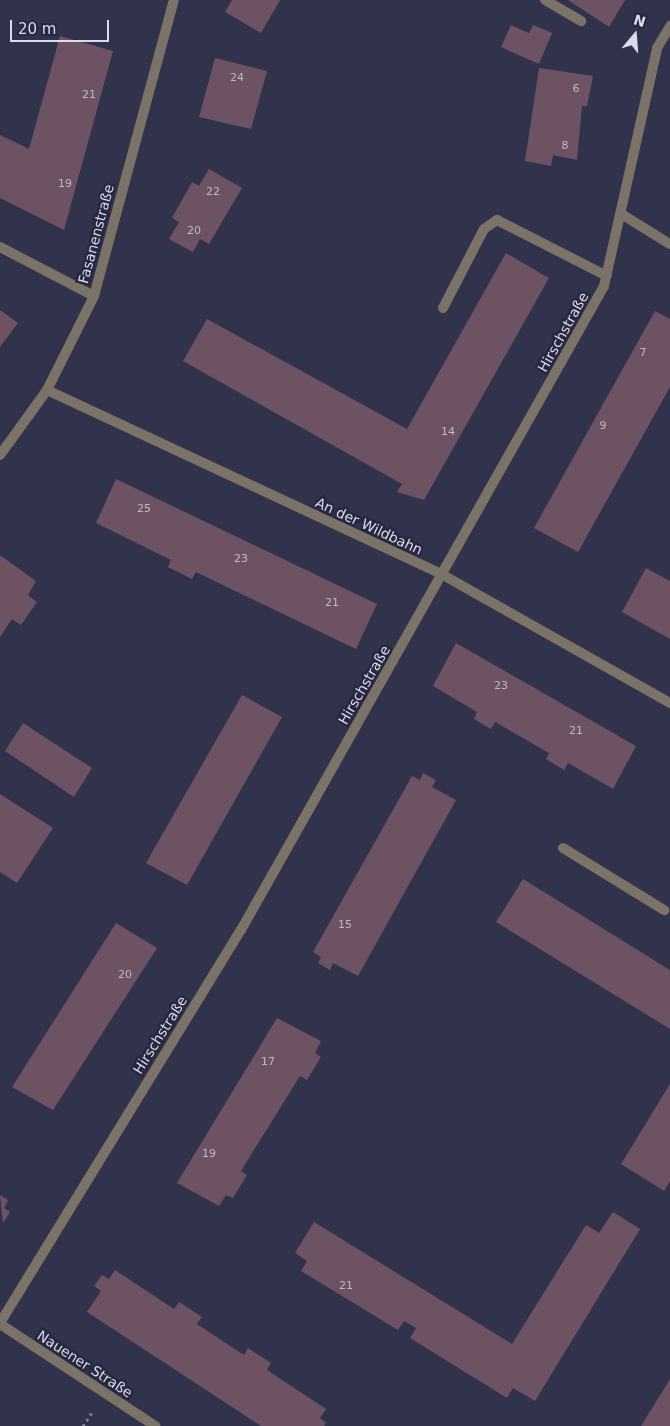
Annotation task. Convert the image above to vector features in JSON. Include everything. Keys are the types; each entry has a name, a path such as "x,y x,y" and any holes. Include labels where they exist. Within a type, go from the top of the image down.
{"street":[{"name":"Fasanenstraße","path":"0,455 47,390 94,296 174,0"},
{"path":"545,0 581,21"},
{"name":"Hirschstraße","path":"0,1324 241,930 443,576 607,276 623,215 657,48 670,26"},
{"path":"623,215 670,244"},
{"path":"443,308 484,229 497,220 607,276"},
{"path":"0,247 94,296"},
{"name":"An der Wildbahn","path":"47,390 443,576 670,703"},
{"path":"563,848 667,911 670,899"},
{"name":"Nauener Straße","path":"0,1324 155,1426"}],"building":[{"path":"232,0 280,0 261,33 225,12"},
{"path":"568,0 625,0 609,27"},
{"path":"511,25 529,33 533,25 552,33 539,64 501,47"},
{"path":"60,36 113,51 64,230 0,198 0,135 29,149"},
{"path":"215,58 267,71 251,129 199,117"},
{"path":"539,68 593,76 587,106 582,106 577,160 553,155 551,166 525,161"},
{"path":"209,169 242,188 209,244 200,239 193,252 169,239 179,222 172,218 192,182 199,186"},
{"path":"506,253 549,278 424,500 397,492 402,484 183,361 207,319 407,429"},
{"path":"0,310 18,323 0,347"},
{"path":"655,311 670,319 670,387 578,552 534,528"},
{"path":"116,479 377,604 356,649 196,572 192,579 168,567 171,560 96,523"},
{"path":"0,555 36,581 28,595 37,602 21,625 12,619 0,637"},
{"path":"646,568 670,581 670,639 622,612"},
{"path":"456,643 636,746 613,789 568,763 564,770 546,759 549,753 495,722 491,729 474,719 477,712 433,686"},
{"path":"242,695 282,717 187,885 146,863"},
{"path":"23,723 92,768 74,797 5,751"},
{"path":"423,773 436,780 432,787 456,800 358,976 333,963 330,970 318,963 321,957 313,952 412,776 420,780"},
{"path":"0,794 53,828 17,883 0,872"},
{"path":"523,879 670,970 670,1029 496,922"},
{"path":"116,923 157,948 53,1110 12,1087"},
{"path":"277,1018 321,1041 315,1053 321,1057 307,1080 300,1076 241,1171 247,1175 233,1198 226,1195 219,1206 177,1183"},
{"path":"670,1084 670,1181 664,1191 621,1164"},
{"path":"0,1195 8,1200 4,1208 10,1212 3,1223"},
{"path":"613,1212 640,1229 535,1401 513,1388 507,1398 410,1338 416,1328 404,1321 398,1330 301,1271 307,1261 295,1253 314,1222 512,1344 586,1225 599,1233"},
{"path":"115,1270 174,1309 179,1302 202,1317 197,1324 244,1355 248,1348 271,1363 267,1370 326,1409 320,1418 326,1423 324,1426 261,1426 87,1312 101,1291 94,1286 102,1275 109,1279"},
{"path":"670,1379 670,1426 641,1426"}]}
